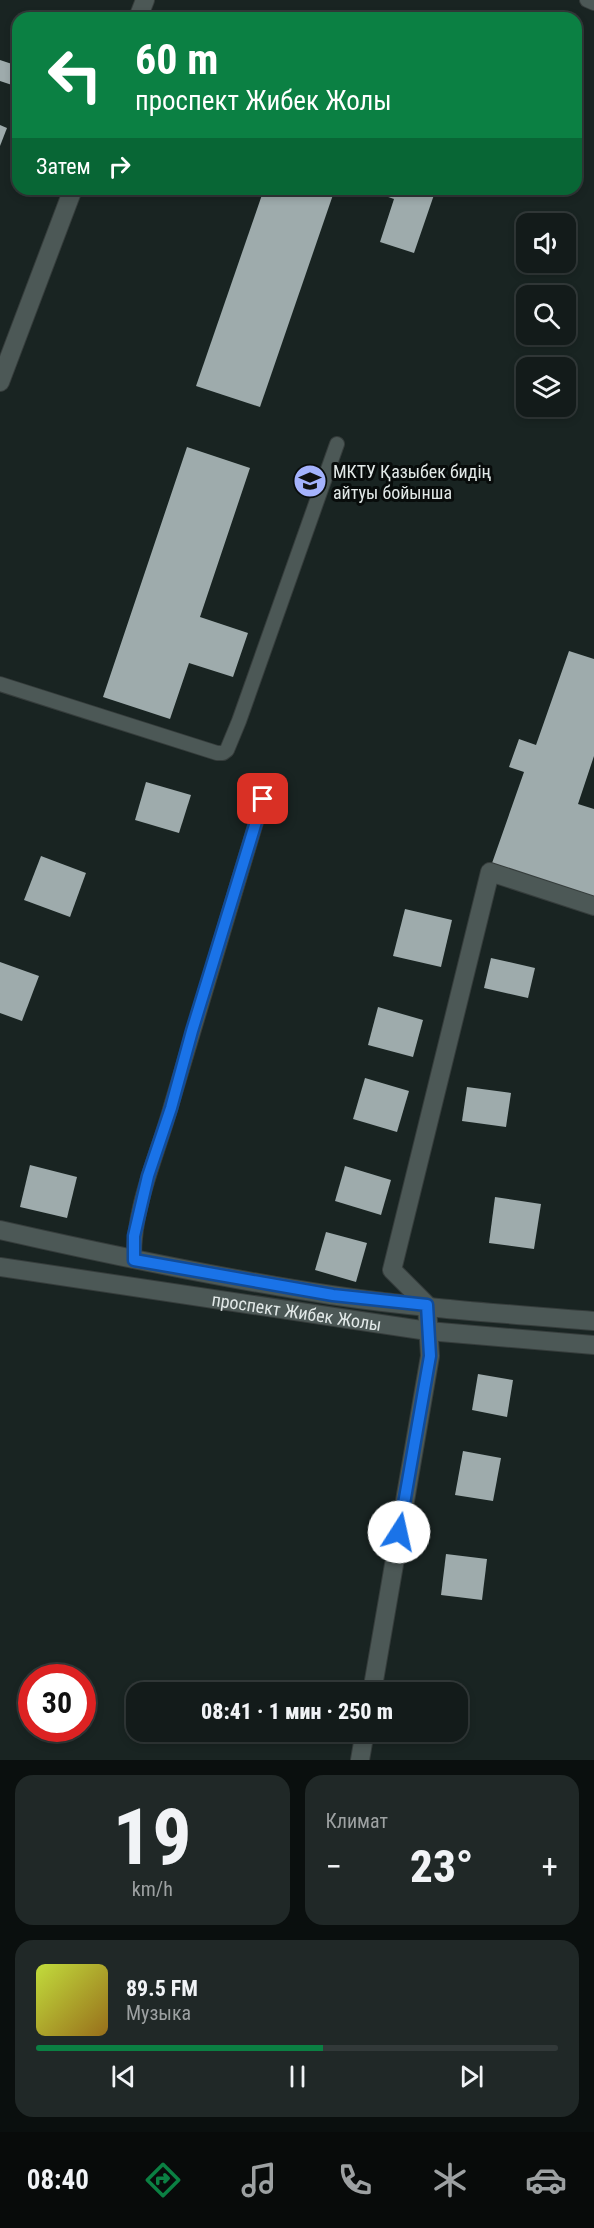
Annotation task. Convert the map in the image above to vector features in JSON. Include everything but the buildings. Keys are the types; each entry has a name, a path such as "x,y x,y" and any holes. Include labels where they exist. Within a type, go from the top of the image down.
{"street":[{"path":"0,382 71,195"},
{"path":"374,1682 430,1356 427,1305 392,1270 490,872 594,906"},
{"name":"проспект Жибек Жолы","path":"0,1230 134,1260 333,1295 594,1321"},
{"name":"проспект Жибек Жолы","path":"0,1268 428,1331 594,1345"},
{"path":"360,1760 363,1742"}],"lane":[{"path":"587,0 594,3"},
{"path":"0,684 223,753 227,750 239,721 337,444"},
{"path":"134,1260 134,1236 148,1176 171,1108 192,1031 263,799"}],"place":[{"name":"МКТУ Қазыбек бидің айтуы бойынша","path":"310,481"}],"route":[{"path":"263,799 192,1031 171,1108 148,1176 134,1236 134,1260 333,1295 427,1305 430,1356 399,1532"}]}
